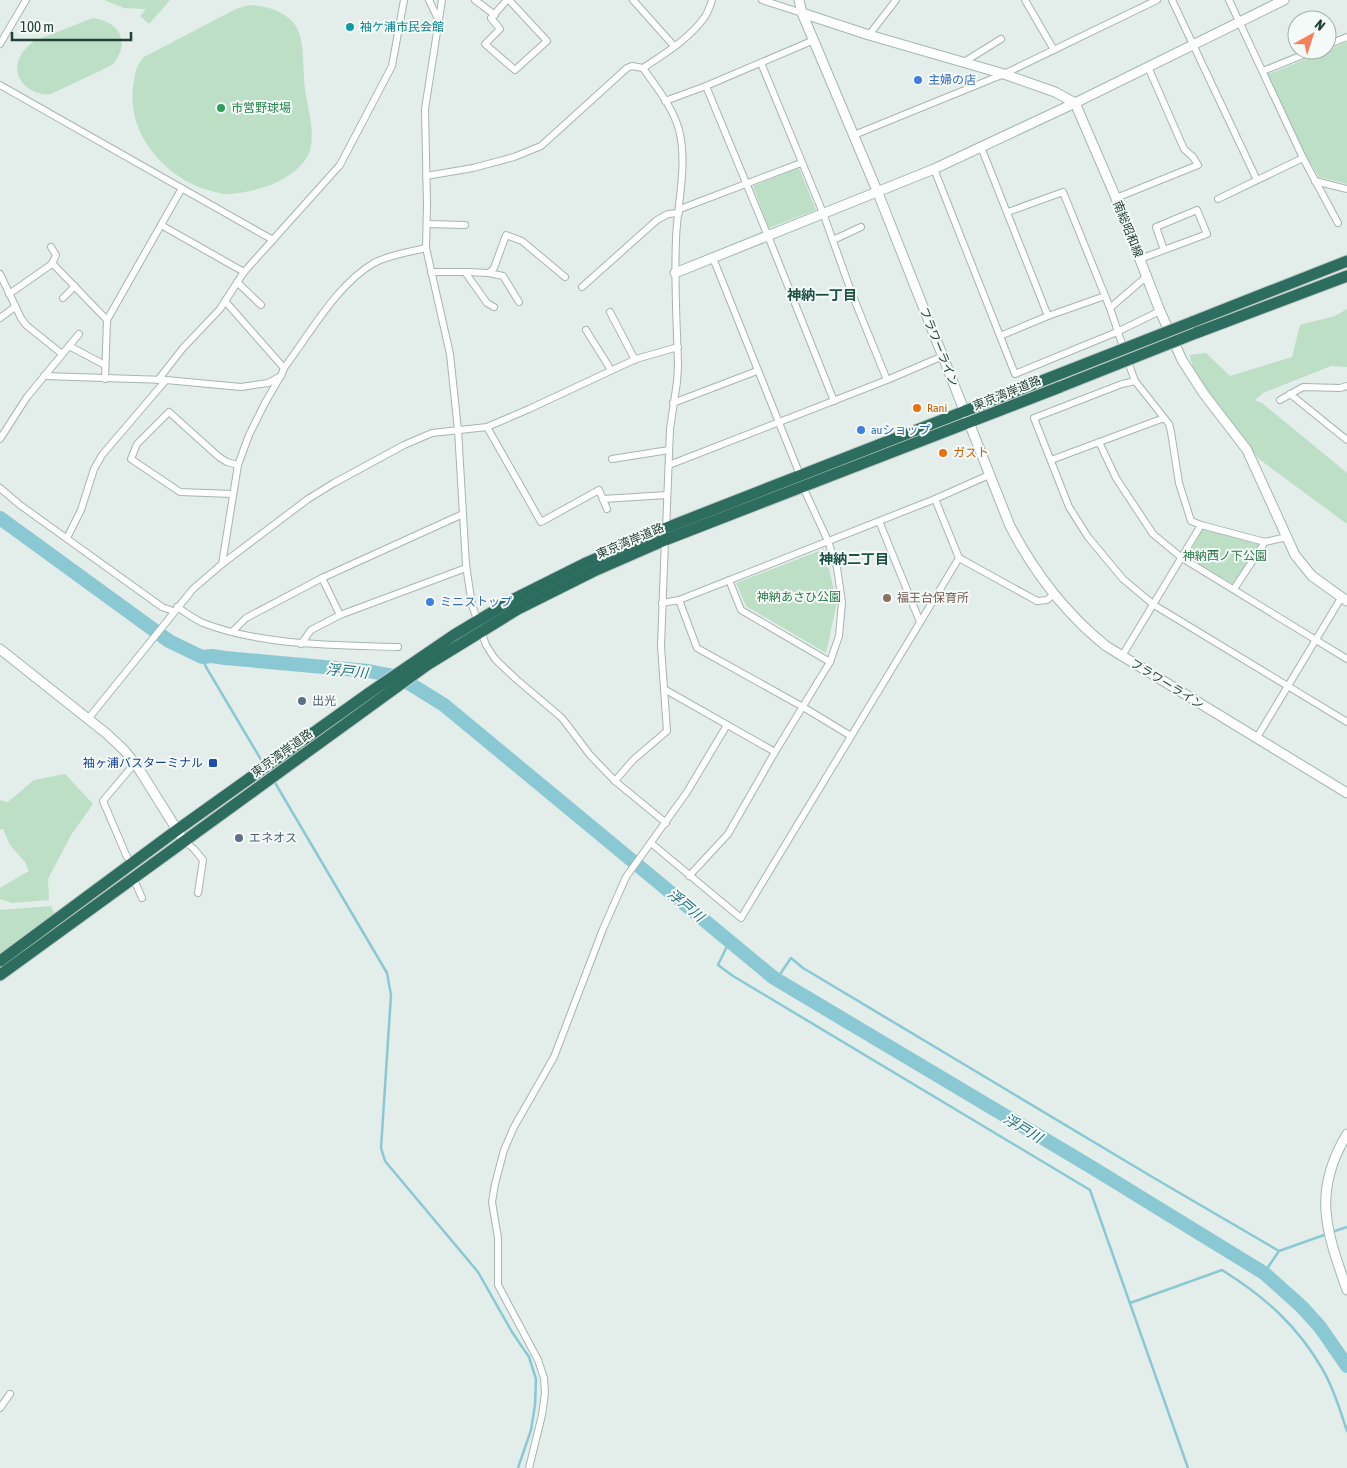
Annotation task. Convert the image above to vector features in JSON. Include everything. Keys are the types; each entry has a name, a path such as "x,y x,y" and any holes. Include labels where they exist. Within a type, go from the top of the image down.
{"highway":[{"name":"東京湾岸道路","path":"0,976 514,599 586,563 666,528 1347,261"},
{"name":"東京湾岸道路","path":"0,961 177,830 376,688 478,627 594,571 666,540 1347,276"}],"street":[{"path":"0,44 26,0"},
{"path":"67,538 80,510 94,469 102,455 162,380 183,348 225,301 244,272 340,165 392,66 404,0"},
{"path":"429,0 438,19"},
{"path":"442,0 425,109 426,248 450,354 458,430 466,568 472,605 478,627 495,659 562,718 590,755 616,781 666,823"},
{"path":"475,0 495,15"},
{"path":"508,0 547,41 515,70 485,44 500,29 491,18 495,15 508,0"},
{"path":"633,0 674,46"},
{"path":"426,176 473,168 526,153 541,146 627,68 632,66 643,68 674,46 706,16 712,0"},
{"path":"762,0 869,35 1004,74 1055,92 1075,103"},
{"path":"799,0 802,13"},
{"path":"869,35 896,0"},
{"path":"1025,0 1054,50"},
{"path":"854,135 1004,74 1157,0"},
{"path":"1172,0 1257,180"},
{"path":"1229,0 1303,158 1338,224"},
{"path":"676,273 823,213 878,193 982,148 1284,0"},
{"name":"フラワーライン","path":"802,13 878,193 989,475 1021,548 1054,594 1091,634 1122,656 1347,793"},
{"path":"964,62 1001,39"},
{"path":"665,101 706,86 814,40"},
{"path":"1263,72 1291,60"},
{"path":"761,63 823,213 852,294 887,380"},
{"path":"1116,198 1198,165 1194,157 1184,149 1148,67"},
{"path":"616,781 632,760 667,731 661,646 662,603 670,429 677,382 676,238 682,148 677,123 643,68"},
{"path":"0,85 273,240"},
{"path":"706,86 834,401"},
{"name":"南総昭和線","path":"1075,103 1182,360 1191,376 1247,450 1295,555 1312,576 1344,600"},
{"path":"982,148 1048,316"},
{"path":"1218,199 1303,158"},
{"path":"582,287 657,220 668,214 801,163"},
{"path":"934,169 1015,374 1117,332 1160,311"},
{"path":"1316,181 1347,189"},
{"path":"105,378 106,320 182,188"},
{"path":"1008,212 1063,192 1110,308 1135,381 1164,418 1172,432 1179,483 1191,521 1265,542 1287,537"},
{"path":"1140,259 1164,250 1206,234 1197,210 1156,227 1164,250"},
{"path":"161,224 244,272"},
{"path":"427,224 465,225"},
{"path":"833,240 861,227"},
{"path":"489,273 494,268 506,235 522,241 565,277"},
{"path":"9,294 52,263 56,255 51,247"},
{"path":"222,564 238,465 249,435 284,368 339,292 347,284 375,263 388,257 426,248"},
{"path":"713,258 800,476"},
{"path":"52,263 106,320"},
{"path":"431,272 489,273 502,276 519,302"},
{"path":"465,272 487,303 494,307"},
{"path":"0,274 15,307 26,325 62,354"},
{"path":"1110,308 1147,276"},
{"path":"237,282 261,305"},
{"path":"63,298 74,286"},
{"path":"1000,336 1048,316 1105,296"},
{"path":"225,301 284,368"},
{"path":"0,318 15,307"},
{"path":"610,312 635,360"},
{"path":"586,330 611,370"},
{"path":"0,439 27,397 79,334"},
{"path":"70,346 105,365"},
{"path":"88,719 192,589 308,499 404,445 432,433 486,427 635,360 678,347"},
{"path":"669,464 834,401 943,356"},
{"path":"673,403 757,371"},
{"path":"44,376 162,380 241,386 268,383 281,376"},
{"path":"1135,381 1122,384 1034,418 1069,507 1088,537 1123,579 1154,605 1347,722"},
{"path":"1280,400 1303,386 1340,388 1347,386"},
{"path":"1290,394 1346,438"},
{"path":"233,494 180,492 131,459 136,444 170,412 219,456 227,462 238,465"},
{"path":"1051,460 1164,418"},
{"path":"486,427 541,522 599,490 607,509"},
{"path":"1099,442 1130,502 1154,534 1182,558 1347,659"},
{"path":"612,459 669,450"},
{"path":"662,603 679,600 935,499 989,475"},
{"path":"689,876 728,834 774,752 830,662 839,636 842,602 837,568 828,541 803,487"},
{"path":"0,488 162,607 175,609 201,622 232,632 301,644 398,647"},
{"path":"603,499 667,495"},
{"path":"935,499 959,558 1037,601 1047,600 1054,594"},
{"path":"232,632 246,618 322,578 463,514"},
{"path":"879,521 920,622"},
{"path":"1122,656 1201,525"},
{"path":"1234,589 1265,542"},
{"path":"649,845 741,918 959,558"},
{"path":"301,644 311,630 340,615 466,568"},
{"path":"322,578 340,615"},
{"path":"729,580 741,610 830,662"},
{"path":"679,600 697,648 851,736"},
{"path":"1256,738 1316,640 1344,600"},
{"path":"0,649 107,734 135,763 184,841 203,860 198,893"},
{"path":"664,689 774,752"},
{"path":"529,1468 542,1415 544,1378 538,1360 498,1285 498,1238 492,1202 504,1150 514,1127 554,1057 603,929 626,877 688,792 727,725"},
{"path":"126,857 103,801 135,763"},
{"path":"136,884 142,898"},
{"path":"1347,1134 1330,1168 1326,1184 1325,1214 1347,1290"},
{"path":"0,1408 10,1394"}],"green space":[{"path":"104,0 170,0 149,24 140,16 146,9 124,8"},
{"name":"市営野球場","path":"249,5 266,7 282,14 289,18 299,31 312,135 311,143 305,161 296,170 275,183 251,191 223,194 196,186 180,177 154,153 144,139 137,123 133,106 133,88 137,68 144,57 236,9"},
{"path":"93,18 110,24 120,35 121,49 112,65 51,94 37,93 25,86 18,74 17,67 20,57 27,47 34,41"},
{"path":"1347,42 1347,184 1319,177 1303,151 1267,75 1303,60 1337,60 1337,46"},
{"path":"799,168 816,210 769,228 753,186"},
{"path":"1347,309 1347,367 1331,366 1263,393 1255,400 1262,403 1347,473 1347,524 1259,459 1200,388 1189,355 1206,353 1230,376 1292,357 1300,325 1335,316"},
{"name":"神納西ノ下公園","path":"1203,529 1260,544 1233,584 1187,557"},
{"name":"神納あさひ公園","path":"824,549 837,602 826,653 746,606 736,583"},
{"path":"65,774 93,804 71,835 48,879 49,900 12,903 0,899 0,888 29,871 25,862 10,845 3,829 0,829 0,800 8,802 34,780"},
{"path":"51,906 55,915 0,954 0,910"}],"waterway":[{"name":"浮戸川","path":"0,518 169,641 202,657 212,656 368,671 399,677 444,705 774,978 1088,1165 1264,1273 1302,1307 1320,1327 1347,1366"},
{"path":"202,657 206,667 263,763"},
{"path":"274,781 387,973 391,995 381,1148 385,1161 478,1272 512,1332 529,1357 536,1379 535,1405 531,1430 518,1468"},
{"path":"729,942 718,965 733,976 1090,1190 1188,1468"},
{"path":"776,980 791,958 803,968 1279,1251"},
{"path":"1332,1232 1347,1227"},
{"path":"1264,1273 1279,1251 1327,1234"},
{"path":"1130,1303 1222,1270 1238,1280 1279,1313 1302,1339 1327,1377 1347,1431"}],"place":[{"name":"袖ケ浦市民会館","path":"350,27"},
{"name":"主婦の店","path":"918,80"},
{"name":"市営野球場","path":"221,108"},
{"name":"Rani","path":"917,408"},
{"name":"auショップ","path":"861,430"},
{"name":"ガスト","path":"943,453"},
{"name":"福王台保育所","path":"887,598"},
{"name":"ミニストップ","path":"430,602"},
{"name":"出光","path":"302,701"},
{"name":"袖ヶ浦バスターミナル","path":"213,763"},
{"name":"エネオス","path":"239,838"}],"district":[{"name":"神納一丁目","path":"822,295"},
{"name":"神納二丁目","path":"854,559"}]}
